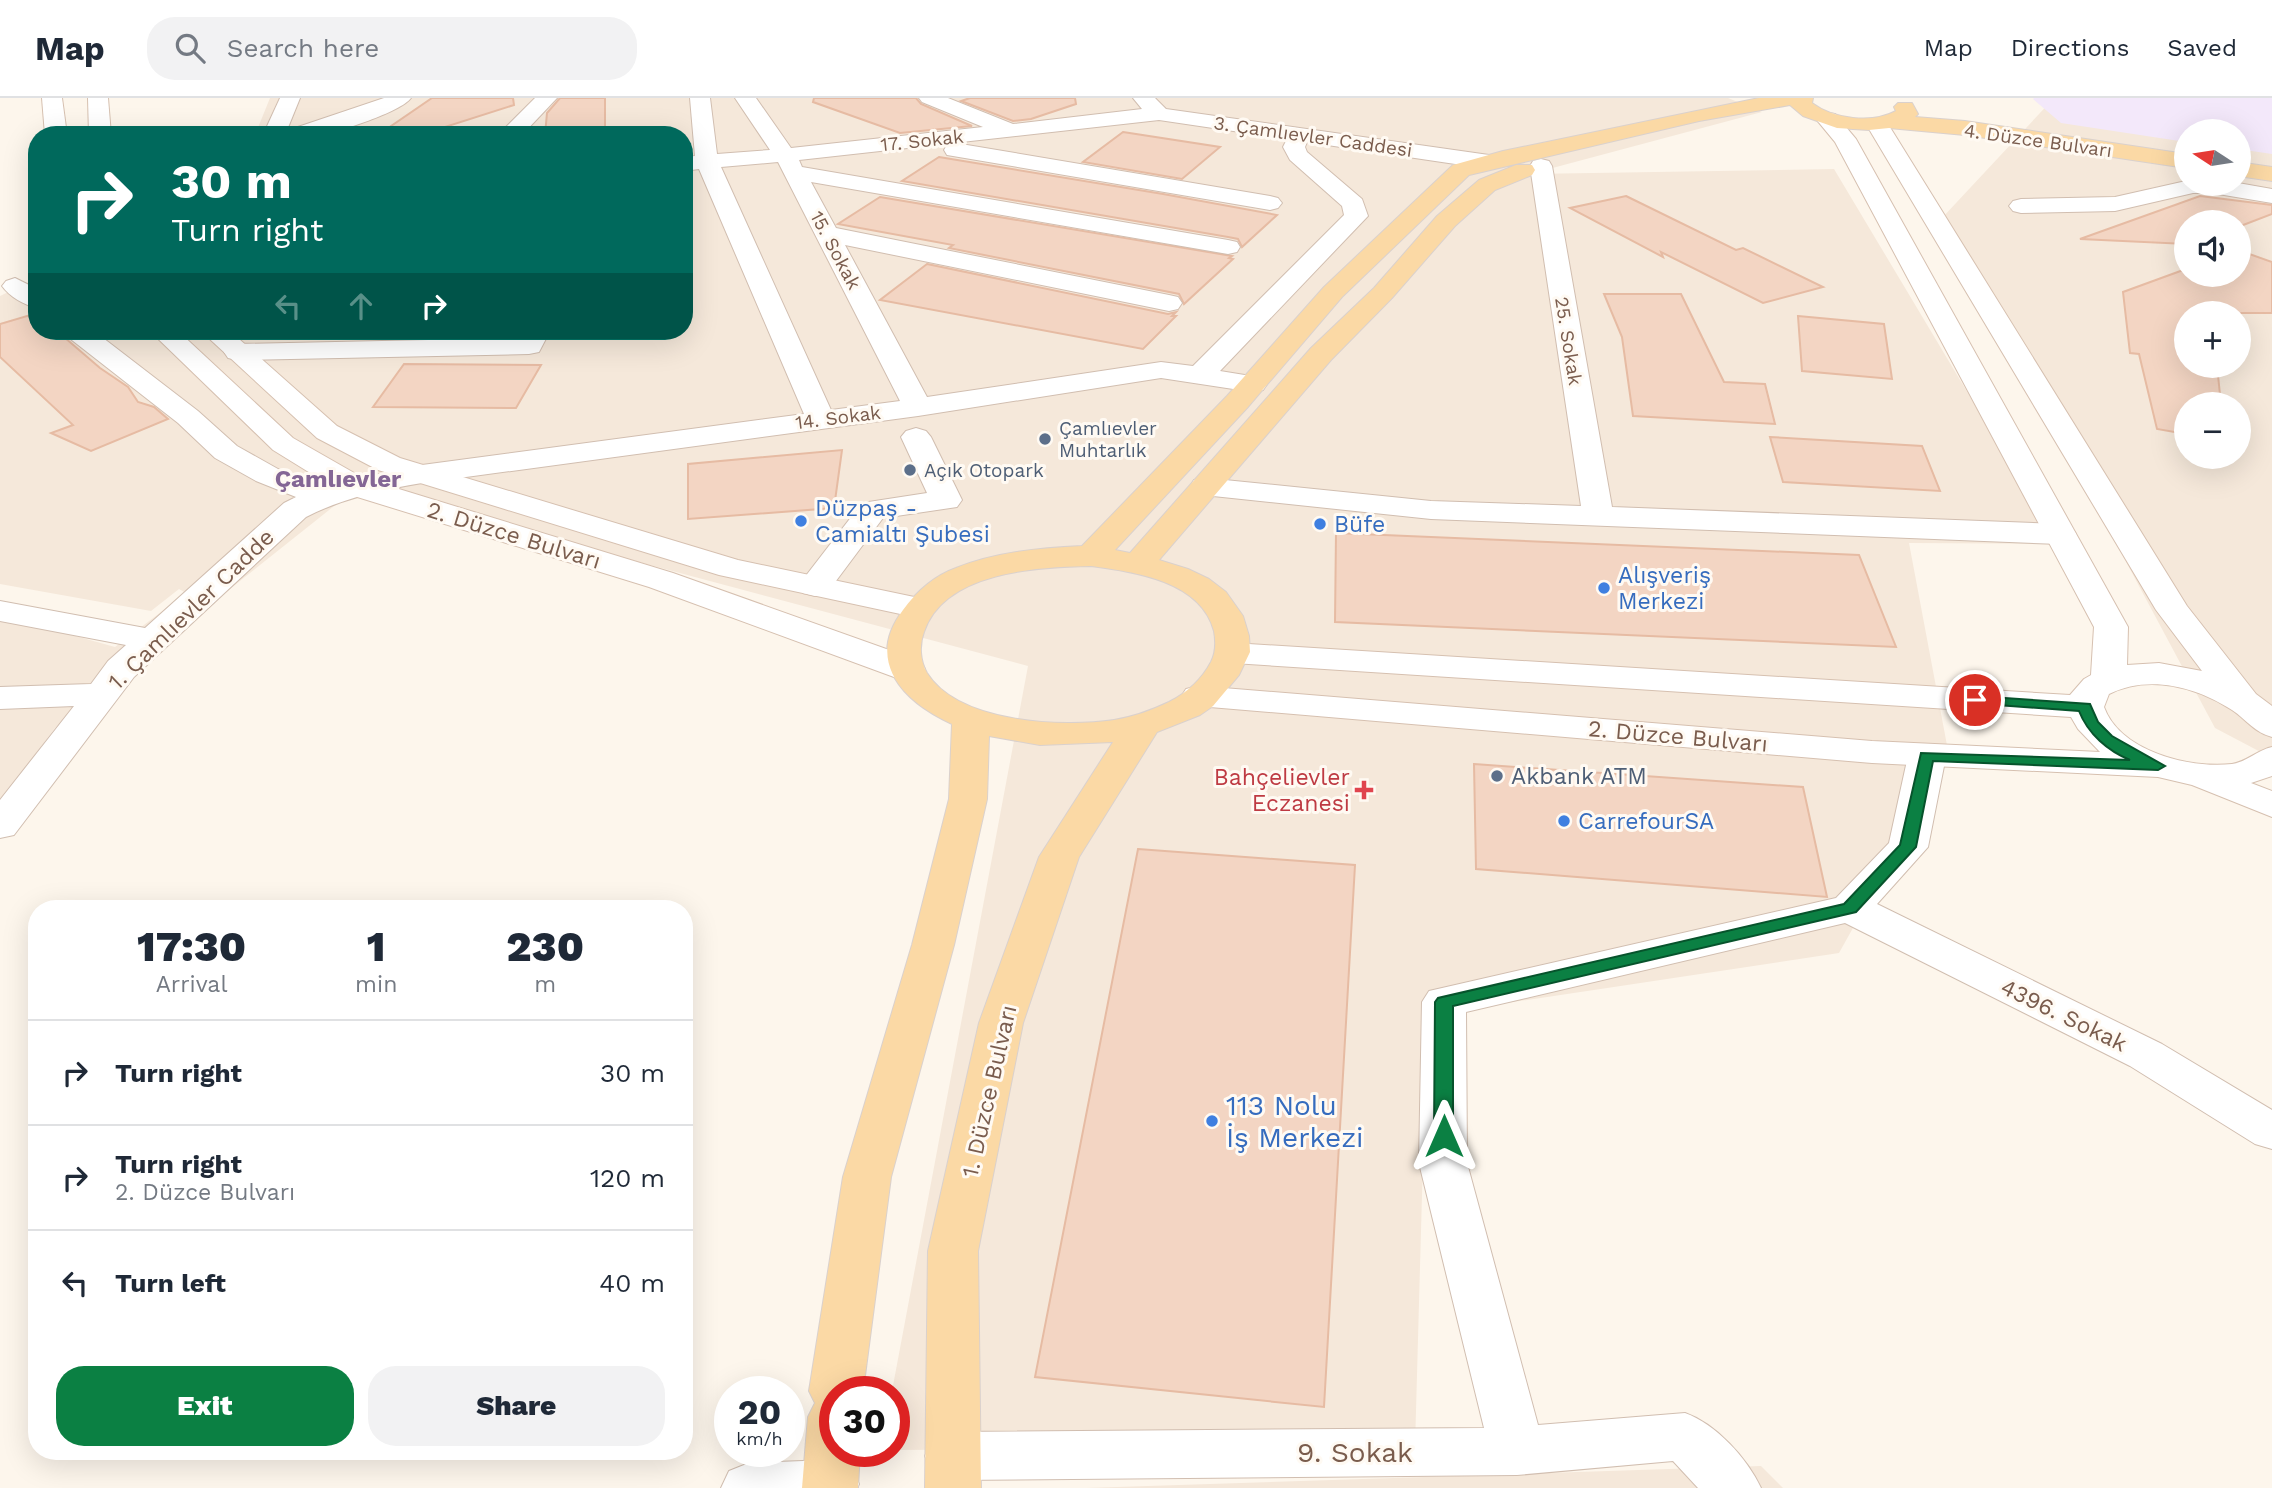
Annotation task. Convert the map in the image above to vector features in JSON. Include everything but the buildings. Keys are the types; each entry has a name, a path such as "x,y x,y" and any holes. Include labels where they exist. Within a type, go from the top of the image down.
{"main road":[{"path":"1091,556 1253,384 1333,292 1461,170 1699,115 1794,98"},
{"path":"1139,562 1321,354 1383,293 1446,221 1487,185 1520,171 1747,122 1815,110 1891,107"},
{"name":"4. Düzce Bulvarı","path":"1891,107 2174,145"},
{"name":"4. Düzce Bulvarı","path":"1891,107 1965,128 2174,159"},
{"path":"2251,157 2272,160"},
{"path":"2251,171 2272,174"},
{"path":"1091,556 1139,562 1180,577 1212,598 1231,624 1233,653 1219,681 1188,706 1143,725 1086,735 1025,733 971,720 930,697 907,669 903,638 919,608 949,584 991,567 1040,557 1091,556"},
{"path":"838,1376 867,1177 933,945 968,799 971,720"},
{"name":"1. Düzce Bulvarı","path":"953,1472 953,1251 1001,1023 1059,857 1143,725"},
{"path":"830,1486 831,1467"}],"street":[{"path":"52,98 55,126"},
{"path":"98,98 100,126"},
{"path":"278,126 290,98"},
{"path":"327,126 360,116 401,98"},
{"path":"518,126 547,98"},
{"path":"700,98 702,168 821,419"},
{"name":"15. Sokak","path":"745,98 790,163 827,234 917,422 946,500 873,510 815,586"},
{"path":"929,98 1011,130"},
{"path":"1093,98 1145,107 1200,99"},
{"name":"17. Sokak","path":"702,168 790,163 928,139 1011,130 1145,107"},
{"name":"3. Çamlıevler Caddesi","path":"1145,107 1300,135 1489,162"},
{"path":"1891,107 2173,610 2242,700 2272,726"},
{"path":"1815,110 1845,139 2111,627 2109,678"},
{"path":"1199,376 1356,216 1354,204 1298,155 1294,147 1300,135"},
{"path":"928,139 930,144 942,148 1270,203"},
{"path":"790,163 1228,247"},
{"name":"25. Sokak","path":"1541,166 1598,516"},
{"path":"2021,206 2115,204 2193,186 2212,186 2272,196"},
{"path":"827,234 1170,303"},
{"path":"89,340 188,417 226,452 267,475 336,491"},
{"name":"2. Düzce Bulvarı","path":"173,340 336,491 661,580 907,669"},
{"name":"2. Düzce Bulvarı","path":"224,340 327,432 389,464 731,568 919,608"},
{"path":"238,352 529,346 532,340"},
{"name":"14. Sokak","path":"336,491 422,474 821,419 917,422 1161,370 1253,384"},
{"path":"1205,487 1431,510 2060,534"},
{"name":"1. Çamlıevler Cadde","path":"0,826 121,669 295,510 336,491"},
{"path":"0,611 153,640"},
{"path":"1233,653 2085,707"},
{"path":"2242,700 2216,687 2188,678 2132,674 2109,678 2096,686 2087,695 2085,707 2091,723 2106,739 2129,754 2272,805"},
{"path":"0,698 102,694"},
{"name":"2. Düzce Bulvarı","path":"1199,697 1927,756 2173,770 2219,776 2246,773 2266,766 2272,758"},
{"path":"1517,1451 1443,1163 1444,1002 1850,908 1908,847 1927,756"},
{"name":"4396. Sokak","path":"1850,908 2146,1055 2272,1132"},
{"name":"9. Sokak","path":"953,1472 1517,1451 1685,1436 1733,1488"},
{"path":"749,1488 830,1486"}],"shaded area":[{"path":"270,98 1728,98 1762,112 1530,174 1834,169 2058,544 1909,543 1949,756 1839,953 1427,1015 1415,1447 910,1450 910,1376 895,1376 1028,666 358,487 55,728 0,802 0,615 115,647 186,593 179,589 151,611 0,584 0,296 28,282 28,340 693,340 693,126 259,126"},
{"path":"2054,98 2272,98 2272,758 2215,728 1942,218"},
{"path":"2272,98 2272,154 2251,151 2251,119 2174,119 2174,140 2061,123 2033,99"},
{"path":"1761,1466 1783,1488 1086,1488"}],"place":[{"name":"Çamlıevler Muhtarlık","path":"1045,439"},
{"name":"Açık Otopark","path":"910,470"},
{"name":"Düzpaş - Camialtı Şubesi","path":"801,521"},
{"name":"Büfe","path":"1320,524"},
{"name":"Alışveriş Merkezi","path":"1604,588"},
{"name":"Akbank ATM","path":"1497,776"},
{"name":"Bahçelievler Eczanesi","path":"1364,790"},
{"name":"CarrefourSA","path":"1564,821"},
{"name":"113 Nolu İş Merkezi","path":"1212,1121"}],"district":[{"name":"Çamlıevler","path":"338,479"}],"route":[{"path":"1444,1136 1444,1002 1850,908 1908,847 1927,756 2158,766 2129,754 2106,739 2091,723 2085,707 1975,700"}]}
